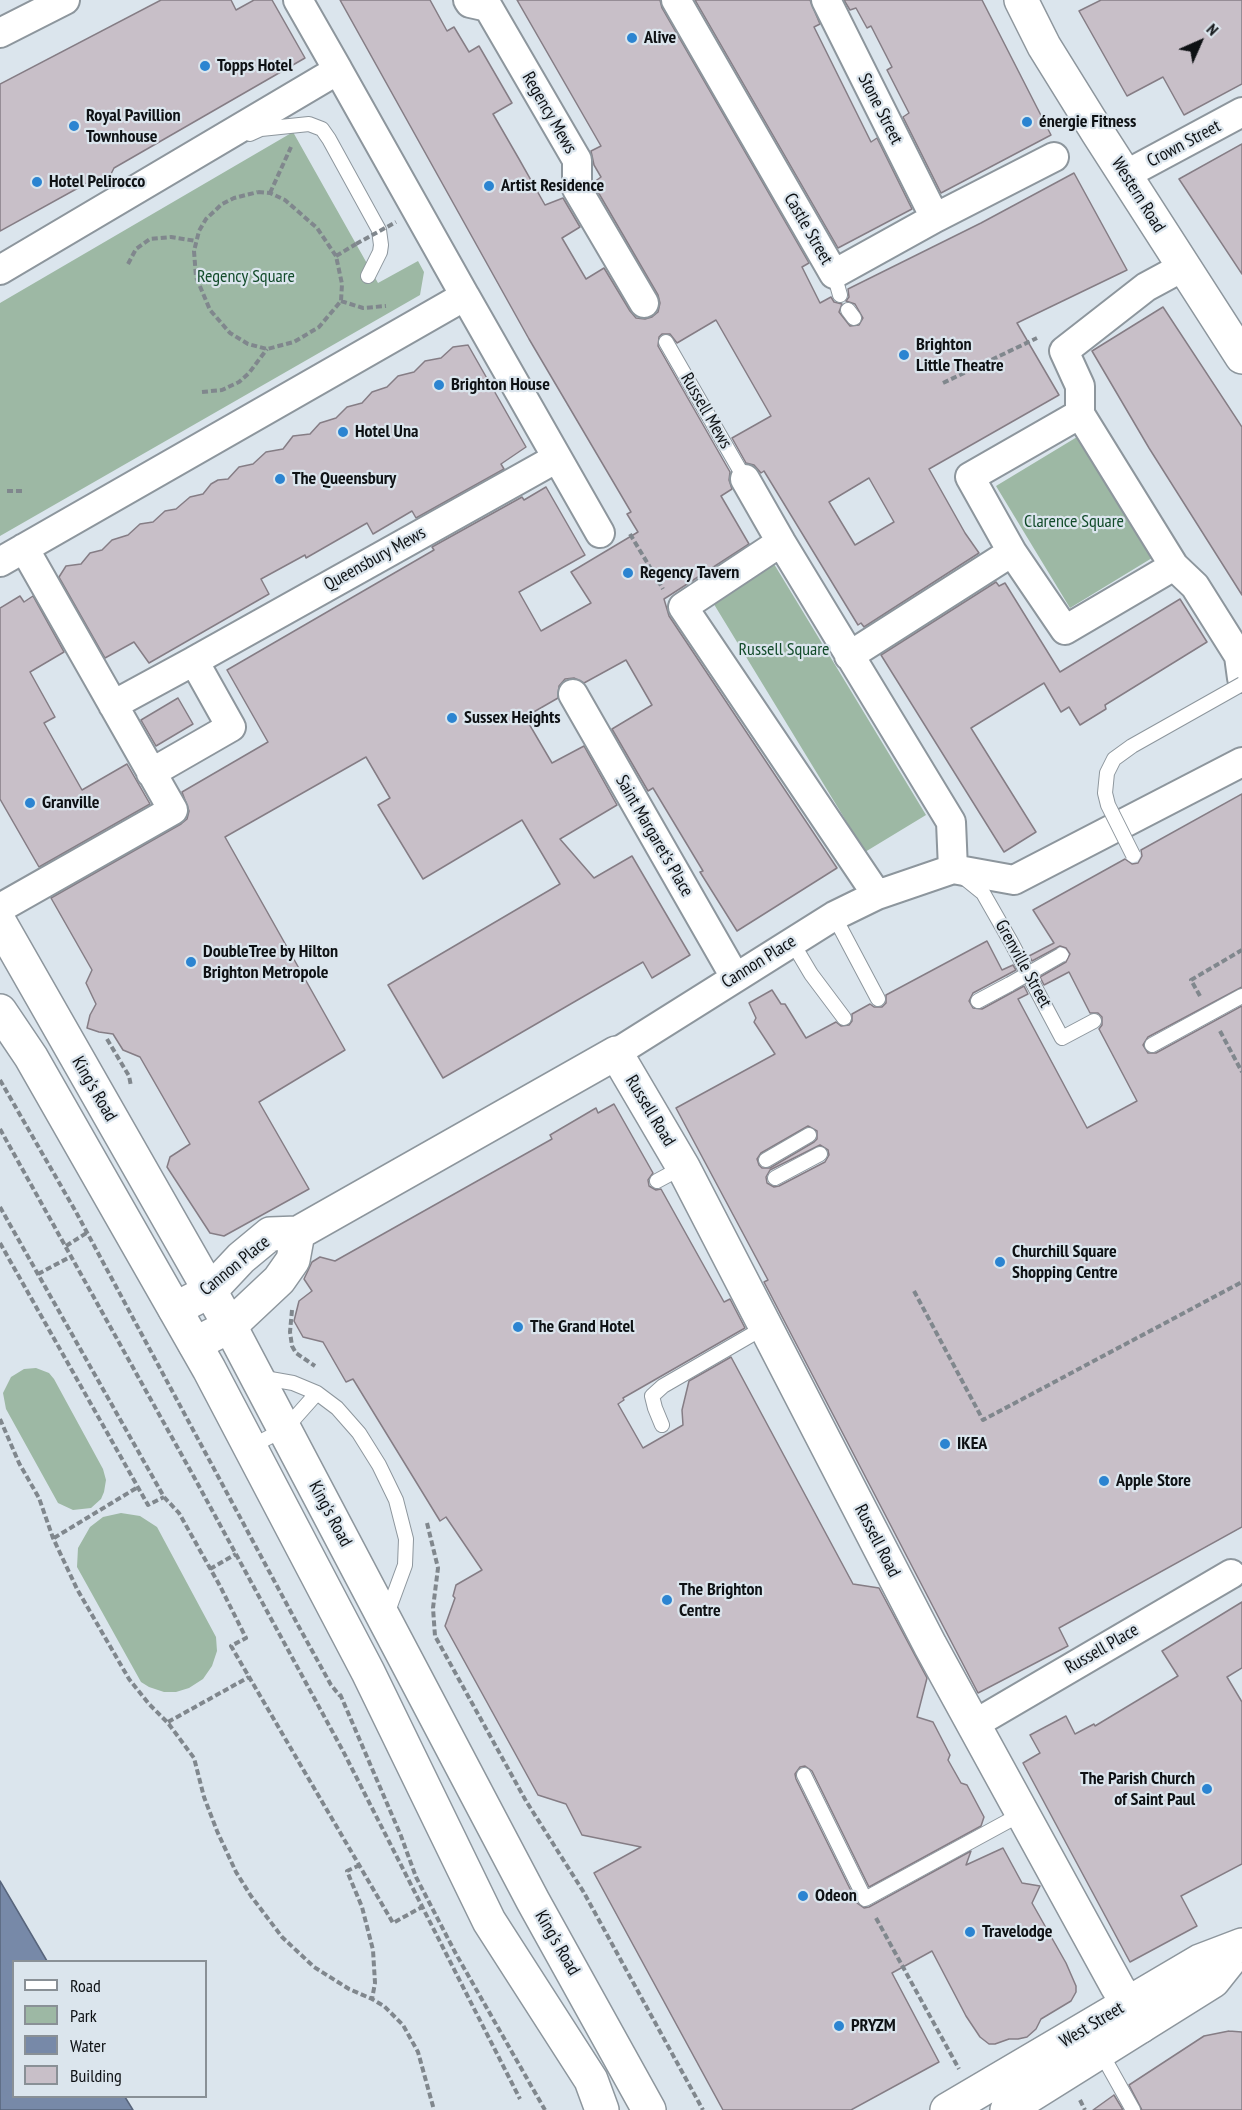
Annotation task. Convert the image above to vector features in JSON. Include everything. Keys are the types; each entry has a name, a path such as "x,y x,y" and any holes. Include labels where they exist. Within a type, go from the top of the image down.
{"main road":[{"name":"Western Road","path":"1028,2 1044,45 1242,357"},
{"name":"King's Road","path":"0,923 230,1326 533,1902 649,2110"},
{"path":"0,1011 31,1057 195,1344 368,1672 489,1921 591,2080 602,2110"},
{"name":"Cannon Place","path":"175,1309 210,1290 241,1258 270,1234 298,1233 616,1053"},
{"name":"Russell Road","path":"616,1053 670,1174 765,1327 973,1725 1134,2015"},
{"name":"Cannon Place","path":"195,1344 230,1326 279,1280 293,1260 298,1233"},
{"name":"West Street","path":"960,2103 1017,2092 1134,2015 1200,1961 1241,1946"}],"street":[{"path":"0,33 65,0"},
{"path":"298,0 600,533"},
{"name":"Regency Mews","path":"468,0 470,3 488,8 565,140 576,160 577,189 644,303"},
{"name":"Castle Street","path":"676,0 837,284 935,219 1054,158"},
{"name":"Stone Street","path":"826,0 935,219"},
{"path":"0,270 338,70"},
{"name":"Crown Street","path":"1125,175 1242,112"},
{"path":"1183,267 1146,287 1065,351 1080,386 1080,414 1174,566 1195,586 1239,656 1242,678"},
{"path":"0,562 465,296"},
{"path":"1080,414 970,477 1012,552 1065,630 1174,566"},
{"name":"Queensbury Mews","path":"113,705 556,458"},
{"path":"746,479 849,656 951,822 953,869"},
{"path":"781,542 683,608 877,895"},
{"path":"0,908 173,810 24,548"},
{"path":"849,656 1012,552"},
{"path":"151,773 231,727 194,661"},
{"name":"Saint Margaret's Place","path":"573,694 735,977"},
{"name":"Cannon Place","path":"616,1053 834,916 877,895 953,869 1014,880 1242,762"},
{"name":"Russell Place","path":"973,1725 1231,1574"}],"lane":[{"path":"176,166 261,129 309,124 318,126 329,139 379,230 380,252 368,276"},
{"name":"Russell Mews","path":"666,342 746,479"},
{"path":"1133,855 1108,805 1105,794 1107,773 1114,759 1138,742 1242,684"},
{"name":"Grenville Street","path":"953,869 982,893 1062,1038 1094,1021"},
{"path":"834,916 878,999"},
{"path":"792,942 811,974 844,1018"},
{"path":"978,1000 1060,955"},
{"path":"1152,1045 1242,996"},
{"path":"766,1160 809,1135"},
{"path":"775,1178 820,1154"},
{"path":"662,1425 652,1396 663,1386 765,1327"},
{"path":"257,1377 293,1383 316,1393 337,1408 359,1433 379,1465 396,1500 406,1539 405,1565 385,1619"},
{"path":"249,1448 285,1430 316,1393"},
{"path":"804,1775 865,1899 1023,1813"},
{"path":"1094,2040 1133,2110"}],"path":[{"path":"248,193 270,193 285,200 306,216 336,256 342,276 340,301 326,319 310,333 286,345 267,349 248,344 230,333 210,310 196,277 194,251 196,241 206,219 222,204 248,193"},
{"path":"336,256 396,222"},
{"path":"128,264 136,249 145,241 171,237 196,241"},
{"path":"340,301 363,308 392,305"},
{"path":"943,383 1044,335 1065,351"},
{"path":"202,392 215,392 228,388 244,378 267,349"},
{"path":"7,491 22,491"},
{"path":"600,533 626,528 674,608 683,608"},
{"path":"0,1080 87,1233 331,1685 340,1696 372,1766 416,1877 461,1964 545,2110"},
{"path":"0,1129 343,1751 520,2099"},
{"path":"0,1207 164,1497 179,1513 210,1569 246,1638 231,1646 393,1923 422,1907"},
{"path":"66,1246 96,1228"},
{"path":"0,1243 148,1505 164,1497"},
{"path":"38,1274 72,1256"},
{"path":"914,1291 983,1420 1242,1281"},
{"path":"294,1301 290,1332 292,1346 296,1353 322,1371"},
{"path":"0,1419 19,1463 39,1498 53,1538 77,1589 129,1679 168,1723 194,1758 204,1797 218,1831 236,1872 251,1896 282,1937 314,1967 349,1989 384,2006 403,2025 418,2052 434,2110"},
{"path":"53,1538 138,1487"},
{"path":"424,1516 438,1568 433,1608 435,1636 526,1801 583,1891 701,2110"},
{"path":"210,1569 236,1554"},
{"path":"168,1723 249,1677"},
{"path":"360,1865 347,1871 362,1907 372,1950 375,1983 372,1999"},
{"path":"865,1899 960,2103"},
{"path":"1081,2102 1085,2110"}],"green space":[{"name":"Regency Square","path":"293,132 378,283 418,261 424,272 420,295 0,536 0,303"},
{"name":"Clarence Square","path":"1077,437 1152,558 1070,608 996,486"},
{"name":"Russell Square","path":"774,564 926,815 865,852 712,601"},
{"path":"36,1368 49,1373 54,1379 103,1469 106,1480 104,1492 101,1499 91,1508 73,1510 58,1503 6,1409 3,1393 11,1377 24,1369"},
{"path":"121,1513 140,1516 157,1527 216,1637 217,1651 212,1666 203,1679 189,1688 176,1692 164,1692 141,1682 77,1567 78,1548 90,1527 103,1517"}],"water":[{"path":"0,1881 46,1960 12,1960 12,2098 126,2098 133,2110 0,2110"}],"building":[{"path":"161,0 231,0 236,10 254,0 272,0 305,58 114,168 104,180 89,182 0,231 0,84"},
{"path":"340,0 430,0 447,31 454,27 469,52 479,46 512,103 493,114 545,205 563,198 580,227 562,238 586,279 604,268 636,318 645,319 658,312 660,303 658,295 594,185 594,182 601,177 594,165 591,151 601,146 517,0 660,0 662,8 809,263 802,267 820,303 831,297 834,302 842,304 839,312 850,326 859,325 863,318 855,304 846,301 849,297 848,289 981,223 1074,173 1127,270 1017,323 1059,395 929,469 965,533 979,553 864,627 861,623 858,625 764,471 761,473 754,465 746,463 732,438 771,416 716,320 677,343 670,334 662,334 659,337 658,346 730,472 729,480 732,489 721,496 749,544 664,599 669,616 837,868 737,931 700,872 703,871 653,788 648,791 612,729 652,705 626,660 584,683 574,678 565,679 559,686 558,698 525,717 552,763 584,746 617,805 560,839 594,878 632,856 690,955 652,978 643,962 443,1078 388,985 560,884 522,820 423,879 378,805 390,798 366,757 225,837 345,1050 259,1102 309,1189 224,1236 210,1233 167,1167 170,1157 190,1144 140,1057 123,1050 113,1034 87,1028 96,1004 86,983 92,970 51,898 181,824 187,819 189,811 182,792 268,742 227,670 434,550 432,547 522,497 524,500 546,487 585,555 519,592 541,631 591,603 571,572 638,532 627,514 631,512 529,339","holes":["869,478 894,522 855,545 829,502"]},
{"path":"695,0 810,0 820,24 814,27 871,142 877,138 912,209 838,248"},
{"path":"844,0 982,0 1051,135 941,193 903,117 909,113 887,70 892,67 871,26 867,28 856,8 850,10"},
{"path":"1101,0 1242,0 1242,84 1184,115 1163,77 1127,96 1079,11"},
{"path":"1242,144 1242,274 1179,179"},
{"path":"1163,307 1242,427 1242,595 1149,448 1092,351"},
{"path":"468,345 526,447 501,464 504,469 416,518 412,511 373,534 367,523 306,558 305,555 261,579 269,594 149,663 134,642 105,658 59,577 66,566 81,564 90,553 102,550 112,540 128,535 140,524 153,522 165,511 176,509 190,497 203,494 211,484 218,480 228,479 239,467 253,464 266,452 283,449 293,436 310,434 320,423 336,418 347,407 362,403 372,392 387,387 398,376 414,372 425,361 441,358 453,347"},
{"path":"996,582 999,586 1005,583 1060,672 1180,599 1207,642 1105,705 1106,709 1080,725 1069,707 1061,712 1044,683 971,728 1036,832 1004,852 881,655"},
{"path":"20,596 24,602 33,596 64,652 30,672 55,717 44,723 82,790 127,764 150,804 39,867 0,799 0,608"},
{"path":"178,698 193,724 156,746 141,720"},
{"name":"Churchill Square Shopping Centre","path":"1242,794 1242,987 1148,1037 1143,1045 1148,1053 1156,1053 1242,1006 1242,1527 1059,1628 1068,1646 978,1693 764,1282 768,1280 676,1108 775,1054 754,1022 756,1018 749,1003 772,990 781,1004 785,1004 806,1038 836,1022 841,1026 849,1025 852,1021 852,1014 870,1004 874,1007 882,1007 886,1003 886,995 987,941 1002,970 1013,965 1016,970 973,993 969,1001 973,1008 982,1009 1024,986 1028,994 1018,999 1087,1128 1137,1101 1099,1029 1102,1025 1102,1017 1098,1013 1090,1013 1069,972 1044,985 1040,977 1066,962 1070,954 1066,948 1060,946 1032,961 1029,956 1054,943 1033,910 1125,859 1132,864 1138,863 1142,856 1141,850","holes":["808,1126 817,1131 817,1139 814,1142 770,1168 762,1168 759,1165 757,1159 761,1153","820,1145 828,1150 829,1155 825,1162 779,1186 774,1187 767,1183 766,1177 770,1170"]},
{"path":"614,1104 653,1173 648,1180 649,1186 656,1190 661,1189 724,1302 730,1299 745,1328 623,1398 624,1400 618,1404 643,1448 683,1425 682,1410 689,1381 731,1357 853,1584 879,1588 927,1678 917,1717 933,1722 950,1755 948,1760 961,1783 967,1785 984,1817 981,1826 869,1887 812,1771 805,1766 800,1767 795,1774 796,1779 857,1903 864,1908 869,1907 971,1851 966,1865 1003,1848 1022,1883 1040,1886 1032,1903 1066,1963 1076,1986 1076,1992 1071,2001 1041,2019 1036,2029 1027,2037 989,2044 980,2037 966,2016 932,1951 892,1973 939,2062 851,2110 723,2110 594,1873 641,1847 582,1835 566,1804 538,1795 445,1626 455,1598 453,1596 456,1585 482,1570 446,1517 440,1521 353,1379 346,1382 323,1342 303,1337 294,1321 299,1301 312,1291 304,1279 312,1262 320,1257 335,1261 552,1139 550,1135 596,1108 598,1113"},
{"path":"1242,1602 1242,1668 1227,1677 1242,1702 1242,1864 1181,1896 1197,1926 1130,1962 1023,1763 1040,1753 1030,1735 1066,1716 1075,1734 1094,1724 1095,1726 1178,1676 1162,1651"},
{"path":"1229,2031 1242,2032 1242,2110 1142,2110 1129,2085 1204,2036"},
{"path":"1114,2095 1123,2110 1093,2110"}],"place":[{"name":"Alive","path":"632,38"},
{"name":"Topps Hotel","path":"205,66"},
{"name":"énergie Fitness","path":"1027,122"},
{"name":"Royal Pavillion Townhouse","path":"74,126"},
{"name":"Hotel Pelirocco","path":"37,182"},
{"name":"Artist Residence","path":"489,186"},
{"name":"Brighton Little Theatre","path":"904,355"},
{"name":"Brighton House","path":"439,385"},
{"name":"Hotel Una","path":"343,432"},
{"name":"The Queensbury","path":"280,479"},
{"name":"Regency Tavern","path":"628,573"},
{"name":"Sussex Heights","path":"452,718"},
{"name":"Granville","path":"30,803"},
{"name":"DoubleTree by Hilton Brighton Metropole","path":"191,962"},
{"name":"Churchill Square Shopping Centre","path":"1000,1262"},
{"name":"The Grand Hotel","path":"518,1327"},
{"name":"IKEA","path":"945,1444"},
{"name":"Apple Store","path":"1104,1481"},
{"name":"The Brighton Centre","path":"667,1600"},
{"name":"The Parish Church of Saint Paul","path":"1207,1789"},
{"name":"Odeon","path":"803,1896"},
{"name":"Travelodge","path":"970,1932"},
{"name":"PRYZM","path":"839,2026"}]}
